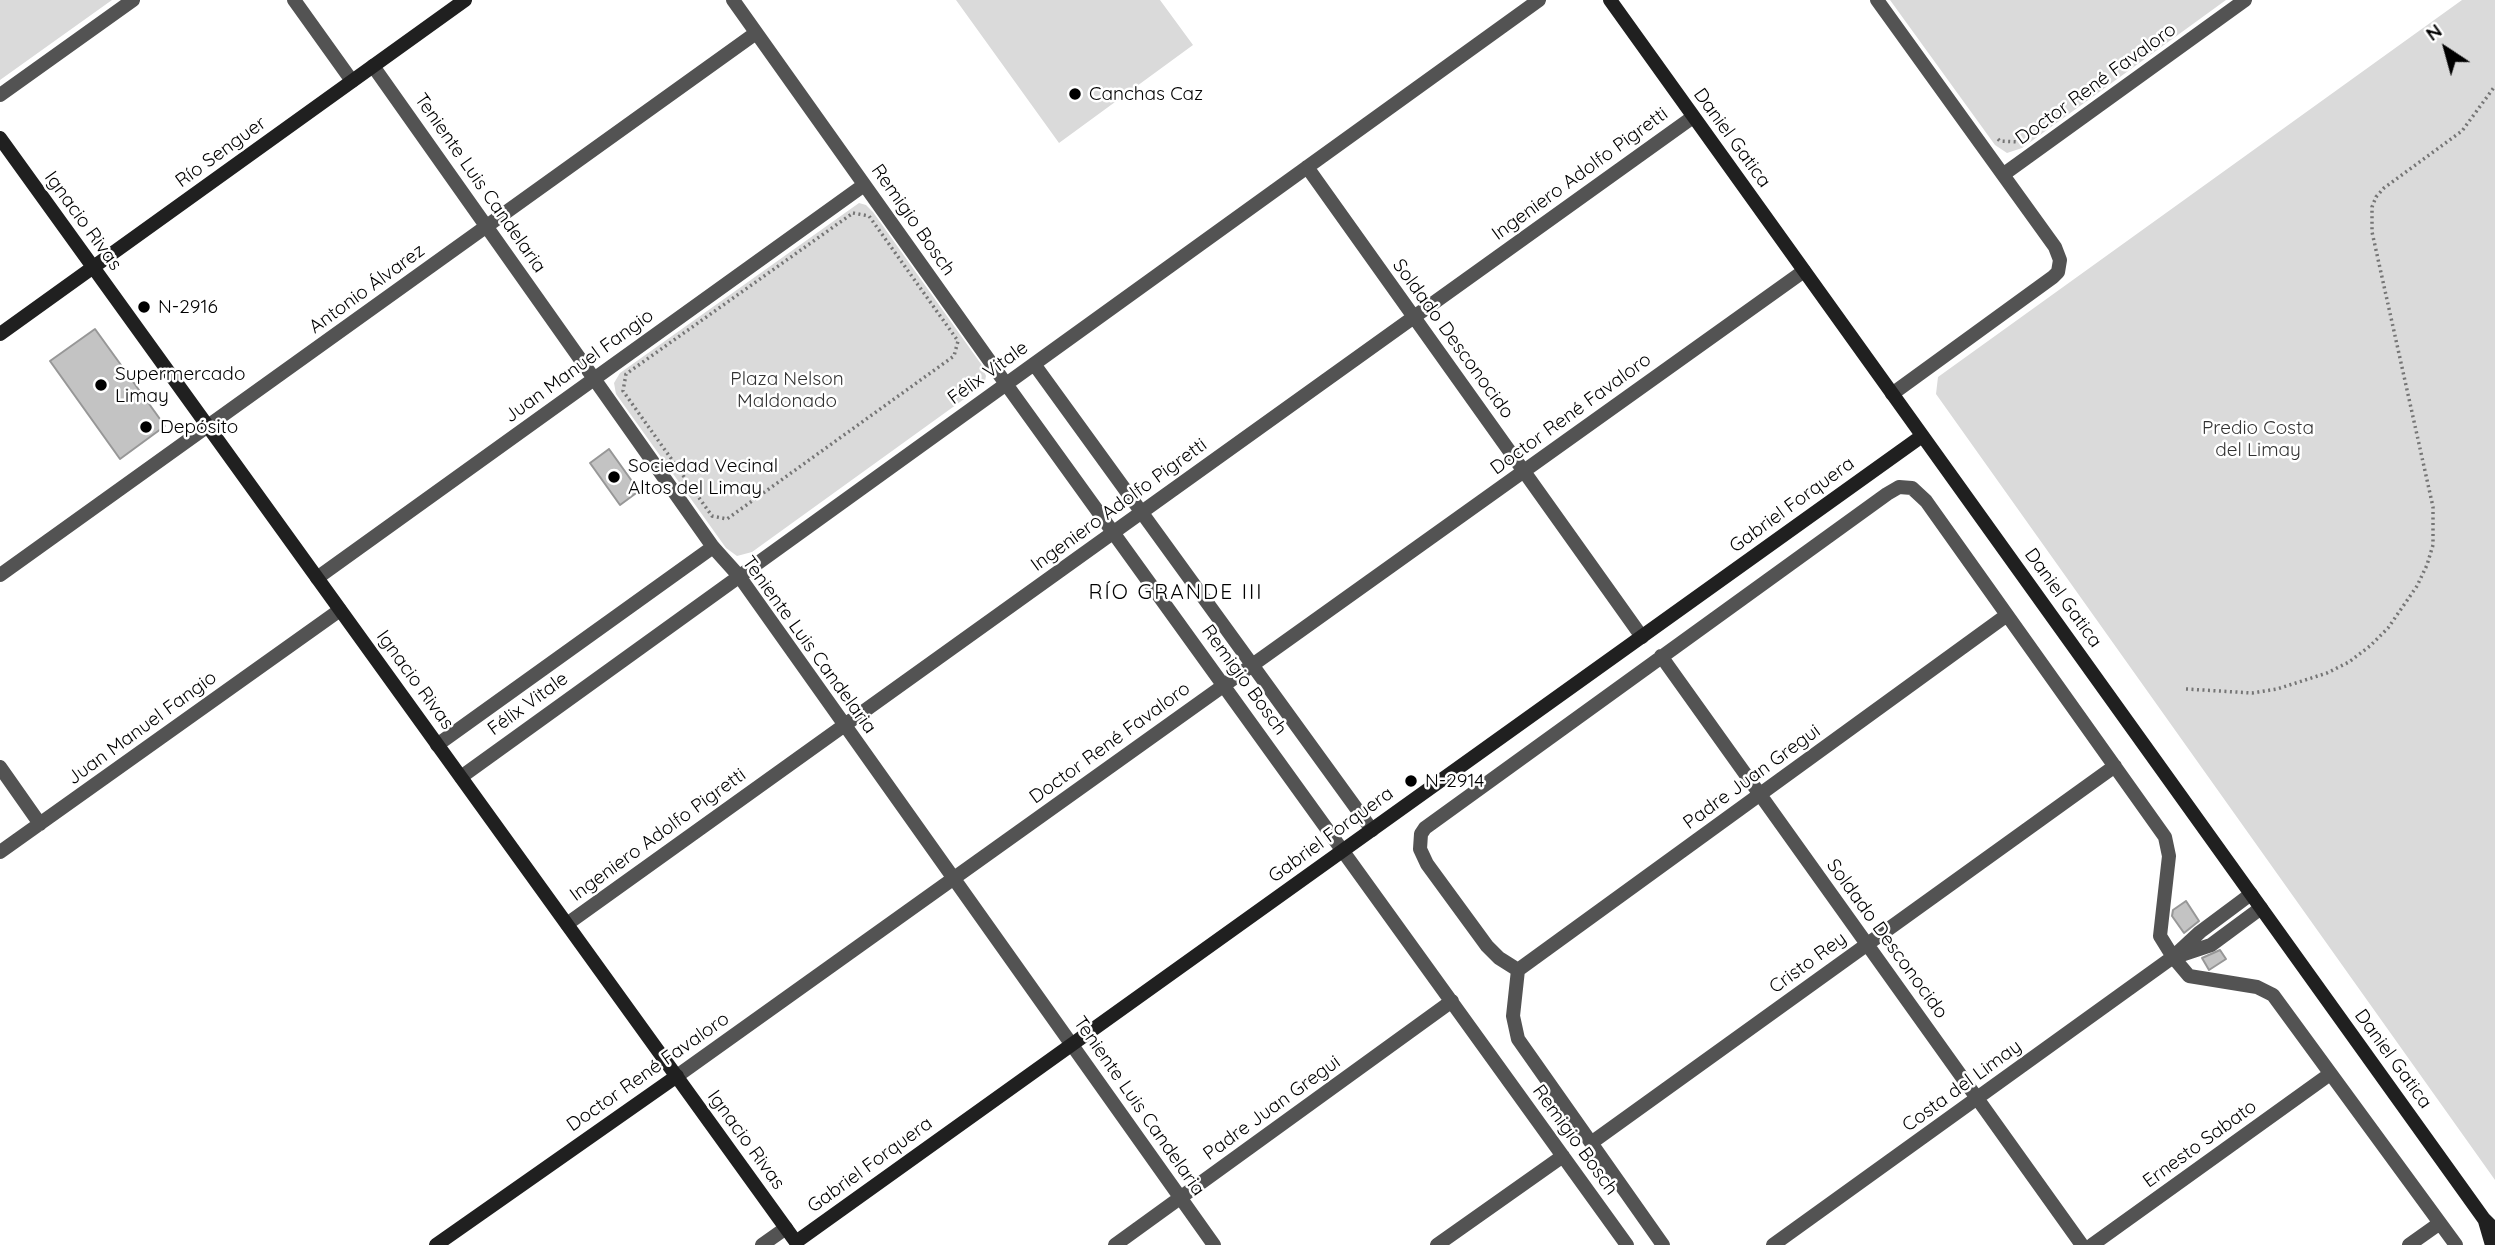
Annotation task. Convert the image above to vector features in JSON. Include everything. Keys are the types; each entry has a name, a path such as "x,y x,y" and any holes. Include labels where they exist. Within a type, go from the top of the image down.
{"street":[{"path":"0,95 133,0"},
{"path":"294,0 352,81"},
{"name":"Río Senguer","path":"0,334 465,0"},
{"name":"Remigio Bosch","path":"733,0 1006,384 1627,1245"},
{"name":"Félix Vitale","path":"461,777 1539,0"},
{"name":"Daniel Gatica","path":"1610,0 2490,1225 2492,1245"},
{"path":"1877,0 2004,174 2055,247 2060,260 2060,266 2053,277 1892,394"},
{"name":"Doctor René Favaloro","path":"2004,174 2245,0"},
{"name":"Antonio Álvarez","path":"0,575 756,33"},
{"name":"Teniente Luis Candelaria","path":"373,66 713,547 739,576 1214,1245"},
{"name":"Ingeniero Adolfo Pigretti","path":"567,924 1693,117"},
{"name":"Ignacio Rivas","path":"0,138 797,1243"},
{"name":"Soldado Desconocido","path":"1307,167 1642,637"},
{"name":"Juan Manuel Fangio","path":"317,578 864,185"},
{"name":"Doctor René Favaloro","path":"436,1245 677,1076 1804,271"},
{"name":"Remigio Bosch","path":"1034,364 1372,830"},
{"name":"Gabriel Forquera","path":"797,1243 1922,436"},
{"path":"1518,970 1499,958 1487,946 1427,864 1420,849 1425,828 1435,818 1887,494 1899,487 1906,487 1918,492 1926,501 2167,843 2169,856 2160,929 2162,941 2173,957 2189,976 2268,991 2456,1245"},
{"name":"Félix Vitale","path":"437,745 713,547"},
{"name":"Juan Manuel Fangio","path":"0,852 340,610"},
{"name":"Padre Juan Gregui","path":"1518,970 2007,615"},
{"name":"Soldado Desconocido","path":"1661,656 2082,1245"},
{"name":"Cristo Rey","path":"1591,1143 2115,766"},
{"path":"0,767 40,824"},
{"path":"2173,957 2200,932 2251,894"},
{"path":"2173,957 2211,945 2261,908"},
{"name":"Costa del Limay","path":"1773,1245 2173,957"},
{"name":"Remigio Bosch","path":"1518,970 1513,1016 1515,1032 1663,1245"},
{"name":"Padre Juan Gregui","path":"1115,1245 1452,1001"},
{"name":"Ernesto Sabato","path":"2092,1245 2330,1074"},
{"path":"1437,1245 1563,1156"},
{"path":"2409,1245 2440,1223"},
{"path":"762,1245 786,1228"}],"path":[{"path":"2186,688 2252,693 2277,689 2328,673 2349,662 2370,646 2388,628 2417,586 2433,545 2433,507 2372,232 2372,207 2384,188 2462,131 2495,86"},
{"path":"1992,130 2000,141 2018,142 2028,134"},
{"path":"853,213 869,216 958,341 954,356 727,519 712,516 623,391 626,374 853,213"}],"green space":[{"path":"0,0 112,0 0,80"},
{"name":"Canchas Caz","path":"956,0 1160,0 1193,45 1059,143"},
{"path":"1890,0 2226,0 2022,148 2007,153 1995,145"},
{"name":"Predio Costa del Limay","path":"2462,0 2495,0 2495,1180 1936,394 1938,377"},
{"name":"Plaza Nelson Maldonado","path":"859,203 866,205 873,212 981,364 986,376 985,381 978,389 752,552 737,556 726,548 616,394 614,383 620,373"}],"building":[{"name":"Supermercado Limay","path":"95,329 165,426 120,459 50,361"},
{"name":"Sociedad Vecinal Altos del Limay","path":"609,449 639,491 620,505 590,463"},
{"path":"2186,901 2199,921 2184,933 2172,916 2173,910"},
{"path":"2220,950 2226,959 2209,970 2202,958"}],"place":[{"name":"Canchas Caz","path":"1075,94"},
{"name":"N-2916","path":"144,307"},
{"name":"Supermercado Limay","path":"101,385"},
{"name":"Depósito","path":"146,427"},
{"name":"Sociedad Vecinal Altos del Limay","path":"614,477"},
{"name":"N-2914","path":"1411,781"}],"district":[{"name":"RÍO GRANDE III","path":"1176,593"}]}
